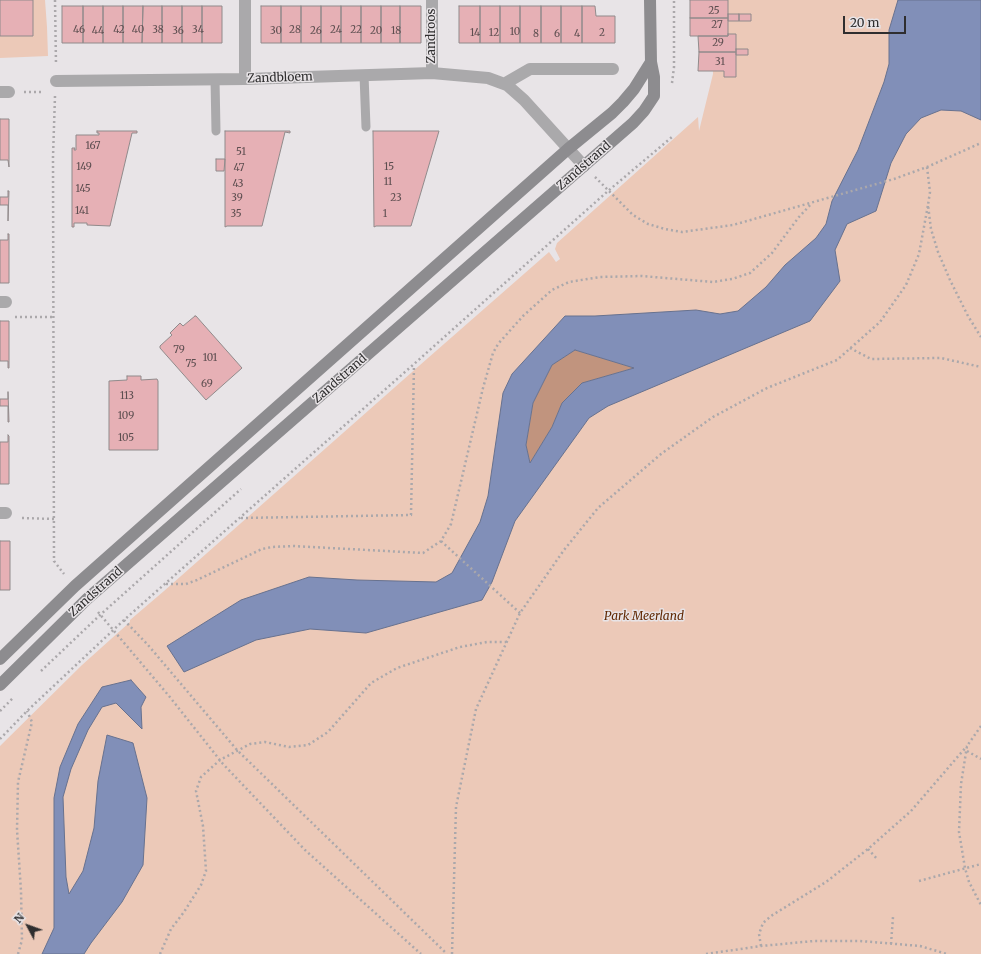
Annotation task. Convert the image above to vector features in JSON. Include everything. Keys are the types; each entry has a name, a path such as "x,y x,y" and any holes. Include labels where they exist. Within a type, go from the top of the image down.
{"street":[{"path":"245,0 245,79"},
{"name":"Zandroos","path":"432,0 432,73"},
{"name":"Zandstrand","path":"0,685 87,599 633,124 654,96 654,77 651,62 650,0"},
{"name":"Zandstrand","path":"0,659 75,586 623,102 634,90 651,62"},
{"path":"504,84 530,69 613,69"},
{"name":"Zandbloem","path":"55,86 215,79 432,73 488,78 507,85 524,100 584,166"}],"lane":[{"path":"364,75 366,127"},
{"path":"215,79 216,131"}],"path":[{"path":"55,0 53,157 54,561 75,586"},
{"path":"5,92 55,86"},
{"path":"0,739 113,629 241,518 608,191 672,137"},
{"path":"608,191 633,215 648,224 682,232 733,225 894,179 927,167 981,143"},
{"path":"452,954 456,807 476,709 520,613 564,550 598,508 661,454 713,417 767,388 837,360 880,322 906,285 919,254 930,192 927,167"},
{"path":"165,584 186,584 262,549 272,547 294,546 423,552 441,541 451,524 483,388 493,353 498,344 534,305 552,290 569,282 585,279 600,277 642,276 713,282 732,279 750,273 772,253 799,217 812,203"},
{"path":"928,205 931,229 938,252 961,302 981,337"},
{"path":"3,302 6,317 53,317"},
{"path":"850,348 871,359 941,358 981,367"},
{"path":"241,518 411,515 414,364"},
{"path":"3,513 7,518 54,519"},
{"path":"441,541 520,613"},
{"path":"87,599 169,696 220,760 305,850 421,954"},
{"name":"Zandstrand","path":"40,671 100,615"},
{"path":"124,620 148,645 237,750 447,954"},
{"path":"160,954 171,928 184,912 201,885 206,870 203,826 196,790 201,777 220,760 250,744 265,742 289,746 308,745 328,732 371,682 397,668 460,647 487,642 506,642"},
{"path":"0,711 15,696"},
{"path":"18,954 22,940 21,891 17,830 18,782 32,722 28,711"},
{"path":"761,946 759,934 763,923 771,916 826,882 868,849 911,811 967,746 981,726"},
{"path":"967,746 960,784 959,832 969,882 981,905"},
{"path":"966,751 981,759"},
{"path":"868,849 878,860"},
{"path":"919,881 981,864"},
{"path":"891,944 893,917"},
{"path":"706,954 761,946 814,941 860,941 920,946 947,954"}],"green space":[{"path":"0,0 45,0 48,56 0,58"},
{"name":"Park Meerland","path":"712,0 981,0 981,954 0,954 0,746 82,665 130,622 130,620 549,252 556,262 560,259 555,249 557,243 698,117 699,131 713,74"}],"shaded area":[{"path":"575,350 634,368 582,383 562,403 552,427 530,463 526,445 533,403 552,365"}],"water":[{"path":"898,0 981,0 981,120 961,111 941,110 921,118 906,134 891,163 876,211 847,224 835,250 840,281 810,321 608,406 589,418 515,521 492,582 482,600 366,633 310,629 256,640 184,672 167,646 241,600 309,577 436,582 452,573 480,522 488,496 503,393 512,374 565,316 595,316 696,310 720,314 738,311 766,287 785,265 816,238 826,224 832,201 858,150 884,82 889,64 889,30","holes":["575,350 634,368 582,383 562,403 552,427 530,463 526,445 533,403 552,365"]},
{"path":"131,680 146,697 141,707 142,729 116,703 102,707 88,730 71,769 63,797 66,877 69,894 83,871 94,828 98,781 107,735 133,743 147,798 143,865 122,902 84,954 42,954 54,928 54,798 60,767 78,724 102,687"}],"building":[{"path":"0,0 33,0 33,36 0,36"},
{"path":"690,0 728,0 728,18 690,18"},
{"path":"62,6 83,6 83,43 62,43"},
{"path":"83,6 103,6 103,43 83,43"},
{"path":"103,6 123,6 123,43 103,43"},
{"path":"123,6 143,6 142,43 123,43"},
{"path":"143,6 162,6 162,43 142,43"},
{"path":"162,6 182,6 182,43 162,43"},
{"path":"182,6 202,6 202,43 182,43"},
{"path":"202,6 222,6 222,43 202,43"},
{"path":"261,6 281,6 281,43 261,43"},
{"path":"281,6 301,6 301,43 281,43"},
{"path":"301,6 321,6 321,43 301,43"},
{"path":"321,6 341,6 341,43 321,43"},
{"path":"341,6 361,6 361,43 341,43"},
{"path":"361,6 381,6 381,43 361,43"},
{"path":"381,6 400,6 400,43 381,43"},
{"path":"400,6 421,6 421,43 400,43"},
{"path":"459,6 480,6 480,43 459,43"},
{"path":"480,6 500,6 500,43 480,43"},
{"path":"500,6 520,6 520,43 500,43"},
{"path":"520,6 541,6 541,43 520,43"},
{"path":"541,6 561,6 561,43 541,43"},
{"path":"561,6 582,6 582,43 561,43"},
{"path":"582,6 595,6 596,16 615,16 615,43 582,43"},
{"path":"728,14 739,14 739,21 728,21"},
{"path":"739,14 751,14 751,21 739,21"},
{"path":"690,18 728,18 728,36 690,36"},
{"path":"728,34 736,34 736,52 699,52 698,36 728,36"},
{"path":"736,49 748,49 748,55 736,55"},
{"path":"699,52 736,52 736,77 724,77 724,71 698,71"},
{"path":"0,119 9,119 9,167 8,160 0,160"},
{"path":"97,131 137,131 137,133 132,133 110,226 74,223 74,227 72,227 72,148 75,148 74,150 76,150 76,135 99,135"},
{"path":"225,131 290,131 290,133 285,132 262,226 225,227"},
{"path":"373,131 439,131 411,226 374,227"},
{"path":"216,159 225,159 224,171 216,171"},
{"path":"9,191 8,221 8,205 0,205 0,197 8,197"},
{"path":"8,234 9,283 0,283 0,240 8,240"},
{"path":"195,316 242,368 206,400 160,348 160,346 172,335 170,333 180,323 183,326"},
{"path":"0,321 9,321 9,368 8,361 0,361"},
{"path":"127,376 141,376 141,380 157,379 158,381 158,450 109,450 109,381 127,380"},
{"path":"8,392 9,422 8,406 0,406 0,399 8,399"},
{"path":"8,435 9,484 0,484 0,442 8,442"},
{"path":"0,541 10,541 10,590 0,590"}]}
